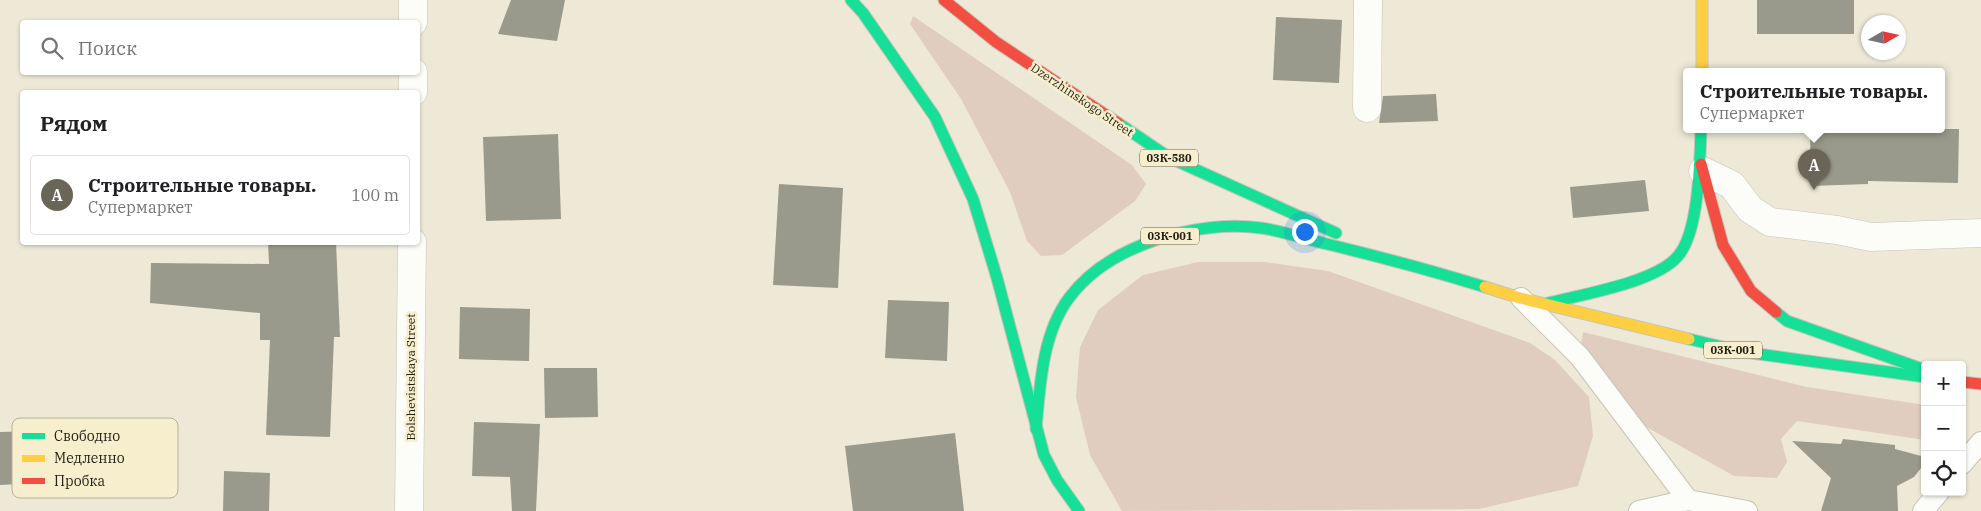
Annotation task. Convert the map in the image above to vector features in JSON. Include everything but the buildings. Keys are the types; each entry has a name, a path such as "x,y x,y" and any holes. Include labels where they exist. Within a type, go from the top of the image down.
{"main road":[{"path":"851,0 863,13 935,117 973,199 997,278 1036,429"},
{"name":"Dzerzhinskogo Street","path":"944,0 996,42 1170,158 1294,215 1421,267"},
{"path":"1702,0 1702,68"},
{"path":"1701,133 1702,168 1723,245 1751,291 1787,321 1921,369"},
{"name":"03К-001","path":"1545,304 1650,276 1679,257 1689,234 1702,168"},
{"name":"03К-001","path":"1079,511 1057,480 1044,455 1036,429 1040,386 1055,323 1070,295 1098,268 1145,244 1168,236 1237,226 1261,228 1421,267 1520,298 1744,352 1921,376"},
{"path":"1966,382 1981,384"}],"street":[{"path":"413,20 414,0"},
{"path":"1367,108 1368,0"},
{"path":"413,75 413,90"},
{"path":"1702,168 1732,185 1750,209 1770,222 1837,230 1871,237 1981,232"},
{"name":"Bolshevistskaya Street","path":"410,511 412,245"}],"lane":[{"path":"1520,298 1580,357 1688,500"},
{"path":"1966,459 1981,442"},
{"path":"1923,511 1936,496"},
{"path":"1639,511 1688,500 1747,511"}],"shaded area":[{"path":"913,16 1132,165 1146,184 1135,201 1062,255 1041,256 1027,241 1010,192 961,99 910,24"},
{"path":"1198,262 1265,262 1328,271 1530,343 1555,360 1589,397 1593,436 1578,486 1479,509 1122,511 1090,455 1076,397 1080,347 1098,310 1143,275"},
{"path":"1583,332 1807,387 1921,404 1921,439 1797,421 1781,439 1787,462 1777,478 1734,476 1641,424 1581,344"}],"traffic: fast":[{"path":"851,0 863,13 935,117 973,199 997,278 1044,455 1057,480 1079,511"},
{"path":"1118,123 1170,158 1336,233"},
{"path":"1545,304 1635,281 1653,274 1678,256 1685,245 1694,214 1699,177 1701,133"},
{"path":"1036,429 1044,361 1053,328 1060,312 1069,298 1086,279 1107,263 1130,250 1156,240 1183,232 1210,228 1236,226 1261,228 1387,259 1485,287"},
{"path":"1776,312 1787,321 1921,369"},
{"path":"1689,339 1744,352 1921,376"}],"traffic: slow":[{"path":"1702,0 1702,68"},
{"path":"1485,287 1520,298 1689,339"}],"traffic: jam":[{"path":"944,0 996,42 1118,123"},
{"path":"1701,164 1723,245 1751,291 1776,312"},
{"path":"1966,382 1981,384"}],"place":[{"name":"Строительные товары.","path":"1814,190"}]}
